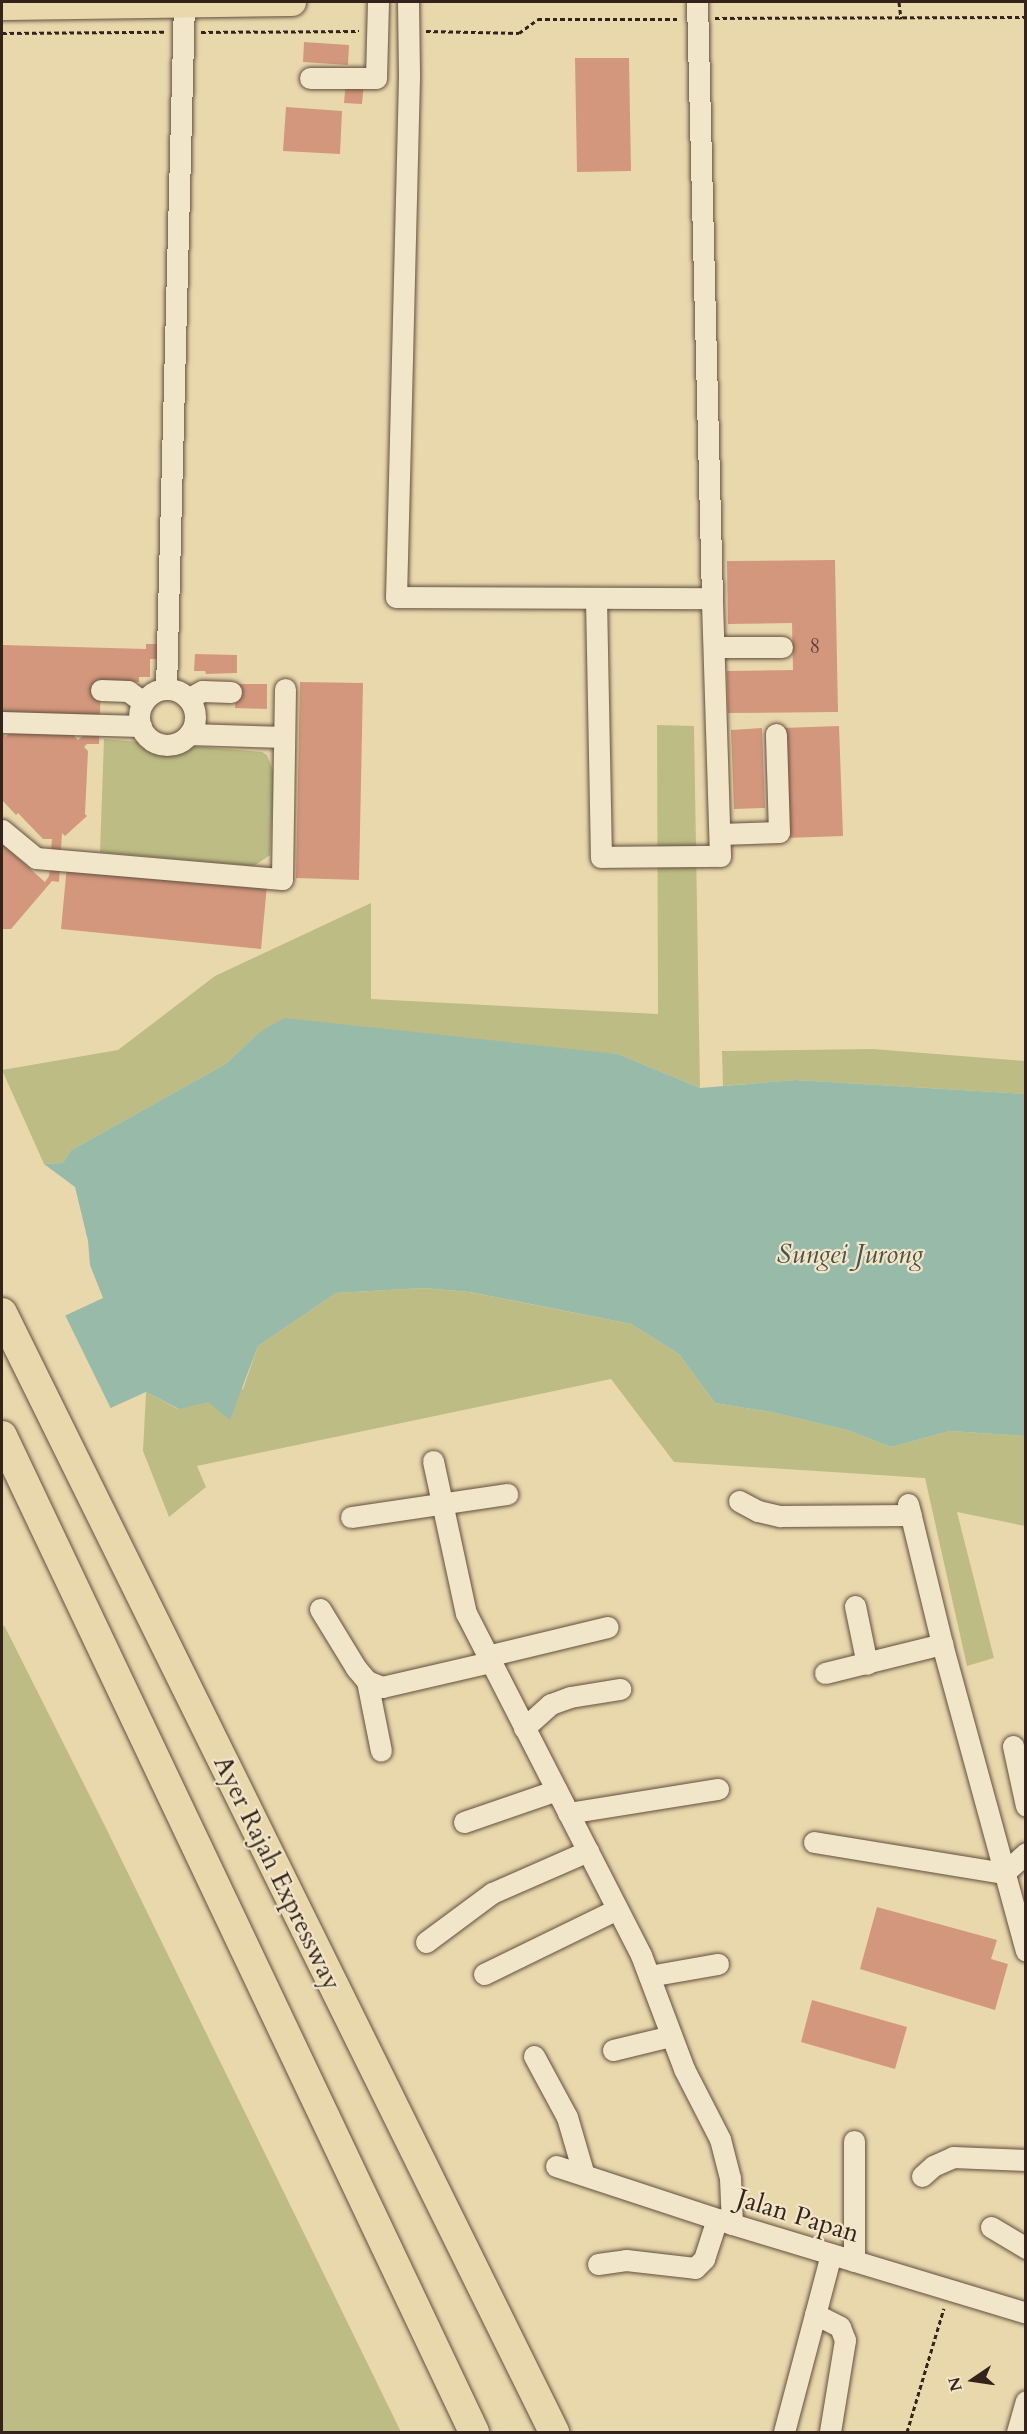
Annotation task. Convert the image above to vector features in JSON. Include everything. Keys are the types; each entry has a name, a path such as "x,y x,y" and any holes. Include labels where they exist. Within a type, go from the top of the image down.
{"highway":[{"name":"Ayer Rajah Expressway","path":"8,1326 554,2433"},
{"path":"6,1446 474,2433"}],"main road":[{"path":"2,6 292,2"}],"street":[{"path":"310,78 376,78 378,2"},
{"path":"408,2 396,597 712,598"},
{"path":"166,689 184,3"},
{"path":"596,598 601,857 720,856 697,10"},
{"path":"715,647 782,647"},
{"path":"166,689 181,692 189,698 195,719 189,734 175,744 164,745 153,741 141,726 140,712 143,702 150,694 166,689"},
{"path":"2,830 36,858 282,879 285,689"},
{"path":"101,690 128,691 143,702"},
{"path":"189,698 202,691 231,692"},
{"path":"2,722 141,726"},
{"path":"189,734 284,737"},
{"path":"720,834 779,832 776,734"},
{"path":"433,1461 466,1613 588,1851 649,1976 684,2069 720,2139 730,2178 724,2221 704,2259 695,2268 626,2260 598,2264"},
{"path":"351,1517 507,1494"},
{"path":"739,1501 758,1511 780,1516 909,1510 942,1644 1026,1951"},
{"path":"855,1606 867,1664"},
{"path":"320,1609 367,1681 381,1751"},
{"path":"367,1681 382,1687 608,1627"},
{"path":"825,1673 942,1644"},
{"path":"524,1728 551,1704 570,1697 620,1689"},
{"path":"1013,1746 1026,1806"},
{"path":"568,1813 718,1789"},
{"path":"464,1822 557,1791"},
{"path":"814,1842 1004,1873"},
{"path":"426,1942 492,1893 588,1851"},
{"path":"1004,1873 1026,1852"},
{"path":"483,1974 617,1909"},
{"path":"649,1976 718,1964"},
{"path":"613,2050 671,2036"},
{"path":"534,2056 567,2117 584,2175"},
{"path":"854,2141 854,2261"},
{"path":"922,2176 933,2166 953,2157 1026,2160"},
{"name":"Jalan Papan","path":"556,2166 724,2221 1026,2313"},
{"path":"991,2227 1026,2248"},
{"path":"784,2433 831,2254"},
{"path":"815,2314 840,2327 845,2340 831,2433"},
{"path":"1017,2433 1026,2401"}],"path":[{"path":"899,2 901,19"},
{"path":"408,31 519,33 538,19 697,10 901,19 1026,17"},
{"path":"2,33 377,31"},
{"path":"907,2433 944,2307"}],"shaded area":[{"path":"657,725 694,726 700,1088 618,1054 257,1034 227,1063 70,1151 63,1163 44,1164 2,1070 118,1050 215,976 371,903 371,999 658,1014"},
{"path":"104,739 262,752 267,755 274,773 270,855 254,866 100,852"},
{"path":"873,1049 1025,1061 1025,1094 796,1080 723,1086 722,1051"},
{"path":"423,1288 469,1292 631,1324 679,1354 715,1403 771,1412 847,1430 891,1447 950,1431 1025,1436 1025,1526 957,1512 994,1658 967,1666 925,1478 674,1462 611,1379 197,1466 206,1487 169,1517 143,1451 146,1392 178,1409 243,1389 258,1346 336,1293"},
{"path":"4,1625 106,1828 401,2432 2,2432 2,1630"}],"water":[{"name":"Sungei Jurong","path":"284,1018 618,1054 700,1088 796,1080 1025,1094 1025,1436 950,1431 891,1447 847,1430 771,1412 715,1403 679,1354 631,1324 470,1292 423,1288 336,1293 258,1346 230,1420 208,1402 179,1409 146,1392 5,1456 2,1345 103,1298 90,1265 88,1241 75,1187 44,1164 63,1163 70,1151 227,1063 257,1034"}],"pier":[{"path":"64,1313 112,1411 2,1460 2,1342"}],"building":[{"path":"304,42 349,45 348,65 303,62"},
{"path":"575,58 629,58 631,171 577,172"},
{"path":"346,80 364,82 362,104 344,103"},
{"path":"286,107 342,111 340,154 283,151"},
{"path":"835,560 838,712 728,713 727,671 793,670 792,623 728,624 727,561"},
{"path":"146,644 159,644 159,659 150,659 150,677 139,677 139,682 101,681 99,744 87,744 84,747 88,751 85,814 87,816 65,836 62,833 59,882 52,881 11,929 2,929 2,844 45,882 49,876 52,839 43,839 2,800 2,733 5,737 10,733 73,735 78,740 85,734 2,712 2,645 146,649"},
{"path":"195,654 237,655 237,673 206,674 205,671 194,671"},
{"path":"300,682 363,683 359,880 296,878"},
{"path":"236,684 267,684 267,709 235,708"},
{"path":"839,726 843,836 785,838 782,728"},
{"path":"762,728 765,808 734,809 731,730"},
{"path":"67,865 267,885 261,949 61,929"},
{"path":"877,1907 997,1940 991,1959 1008,1964 995,2010 860,1969"},
{"path":"812,2000 907,2027 895,2069 801,2042"}]}
